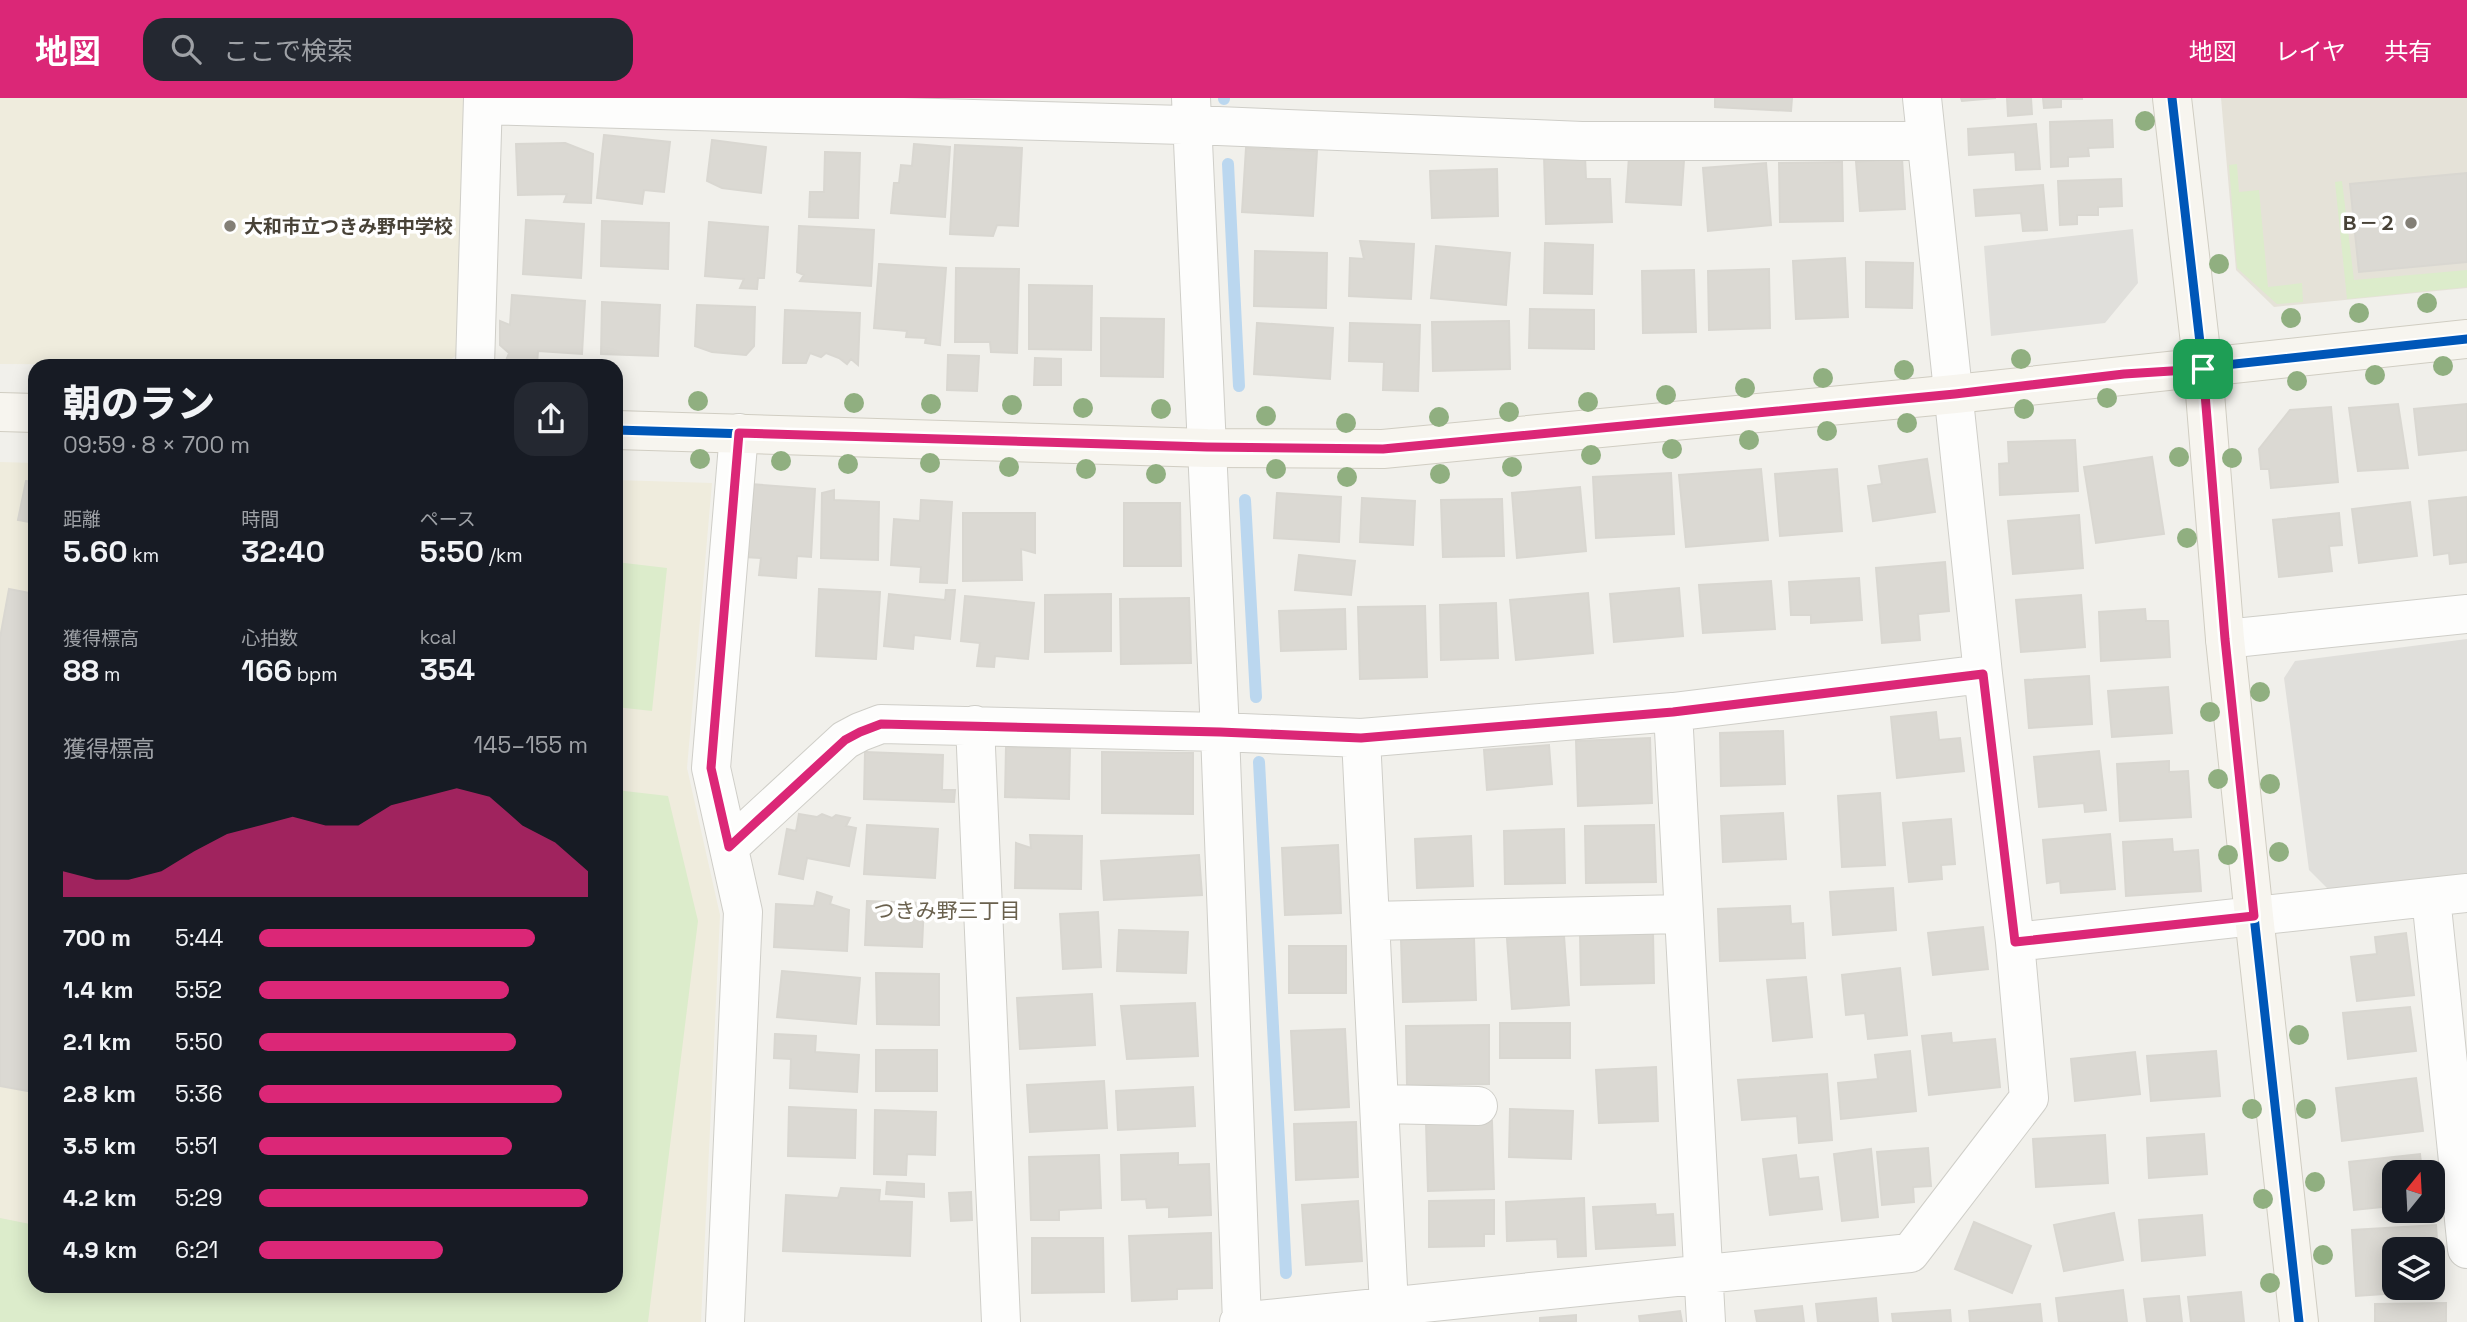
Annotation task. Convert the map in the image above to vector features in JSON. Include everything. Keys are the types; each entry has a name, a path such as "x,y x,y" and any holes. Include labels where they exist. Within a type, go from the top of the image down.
{"street":[{"path":"1192,112 1220,732 1241,1322 1910,1253 2029,1098 2015,942 1983,674 1922,98"},
{"path":"2172,98 2203,369 2225,639 2299,1322"},
{"path":"475,359 483,102 1192,112 1582,141 1926,141"},
{"path":"623,430 1207,447 1383,449 1955,394 2124,374 2203,369 2467,339"},
{"path":"0,412 28,413"},
{"path":"724,1322 743,912 711,768 739,433"},
{"path":"2225,639 2467,614"},
{"path":"729,847 845,740 881,724 1361,738 1673,712 1983,674"},
{"path":"1673,712 1706,1322"},
{"path":"975,725 1001,1322"},
{"path":"1361,738 1389,1307"},
{"path":"2015,942 2449,895 2467,1249"},
{"path":"1370,921 1683,914"},
{"path":"1379,1104 1478,1106"}],"shaded area":[{"name":"大和市立つきみ野中学校","path":"0,98 465,98 457,355 451,359 28,359 28,364 0,364"},
{"path":"2221,98 2467,98 2467,288 2274,307 2236,270"},
{"path":"2133,229 2138,283 2105,323 1991,336 1984,246"},
{"path":"0,462 28,463 28,1293 623,1293 623,480 712,483 687,768 720,915 701,1322 0,1322"},
{"path":"2467,639 2467,876 2329,890 2309,870 2284,678 2295,661"}],"green space":[{"path":"2237,164 2239,192 2259,190 2268,287 2302,283 2303,302 2277,304 2237,268 2229,165"},
{"path":"2342,181 2354,280 2467,270 2467,287 2347,299 2335,182"},
{"path":"623,563 667,568 652,711 623,708"},
{"path":"623,791 668,796 698,921 648,1322 0,1322 0,1218 28,1224 28,1293 623,1293"}],"building":[{"path":"1715,98 1792,98 1791,111 1715,107"},
{"path":"1961,98 1996,98 1962,101"},
{"path":"2007,98 2031,98 2032,114 2008,116"},
{"path":"2043,98 2082,99 2061,99 2061,107 2044,108"},
{"path":"2112,120 2113,147 2088,148 2089,156 2068,157 2068,166 2051,167 2050,122"},
{"path":"2036,124 2040,169 2016,170 2015,152 1969,155 1968,129"},
{"path":"604,135 670,142 664,192 644,190 642,204 597,198"},
{"path":"712,140 766,147 761,193 722,188 707,181"},
{"path":"565,143 593,154 591,203 564,202 567,194 518,195 516,144"},
{"path":"914,144 950,147 945,217 891,213 894,183 899,183 901,165 912,166"},
{"path":"955,145 1022,148 1018,226 997,225 993,236 950,234"},
{"path":"1246,148 1317,151 1313,216 1242,212"},
{"path":"825,152 860,153 858,218 809,217 810,192 824,192"},
{"path":"1544,156 1585,156 1586,179 1610,179 1612,222 1546,224"},
{"path":"1629,156 1684,160 1681,205 1626,202"},
{"path":"1902,158 1905,209 1860,211 1856,162"},
{"path":"1842,162 1843,221 1780,222 1779,163"},
{"path":"1766,163 1771,225 1708,231 1703,168"},
{"path":"1497,169 1498,216 1432,218 1430,171"},
{"name":"Ｂ－２","path":"2467,173 2467,262 2359,272 2350,184"},
{"path":"2121,179 2122,206 2098,207 2098,215 2077,215 2077,224 2060,225 2058,181"},
{"path":"2043,185 2047,230 2023,231 2021,213 1976,216 1974,190"},
{"path":"526,220 584,224 581,278 523,274"},
{"path":"602,221 669,223 668,269 601,266"},
{"path":"709,222 768,227 764,278 758,278 757,289 740,288 744,279 705,276"},
{"path":"799,226 874,230 871,286 800,281 804,275 797,272"},
{"path":"1360,241 1414,244 1411,299 1349,296 1350,258 1364,259"},
{"path":"1545,243 1593,245 1592,294 1544,293"},
{"path":"1436,246 1510,253 1506,305 1431,298"},
{"path":"1255,251 1327,253 1326,308 1254,306"},
{"path":"1845,258 1848,317 1796,319 1793,261"},
{"path":"1866,262 1913,263 1912,308 1866,307"},
{"path":"879,264 946,268 940,345 925,343 926,338 906,337 907,331 874,328"},
{"path":"956,268 1019,269 1017,353 991,352 990,342 955,342"},
{"path":"1769,269 1770,328 1709,330 1708,271"},
{"path":"1694,270 1696,332 1643,333 1642,271"},
{"path":"1029,285 1092,286 1091,350 1029,349"},
{"path":"512,295 585,301 582,354 538,351 537,359 507,359 509,353 500,345 500,321 510,325"},
{"path":"602,302 660,305 658,356 601,354"},
{"path":"697,305 755,307 754,346 746,355 712,352 695,346"},
{"path":"1530,309 1594,310 1594,349 1529,348"},
{"path":"785,310 860,313 858,365 851,359 847,364 826,353 821,357 810,353 806,363 783,363"},
{"path":"1101,318 1164,319 1163,377 1101,376"},
{"path":"1509,321 1510,369 1433,371 1432,322"},
{"path":"1257,323 1333,328 1330,379 1254,374"},
{"path":"1350,323 1420,325 1418,391 1383,390 1384,362 1349,361"},
{"path":"948,355 979,356 977,391 947,390"},
{"path":"1035,358 1061,359 1061,385 1034,385"},
{"path":"2398,404 2408,468 2358,471 2349,408"},
{"path":"2467,404 2467,450 2419,455 2414,409"},
{"path":"2331,407 2338,482 2271,488 2269,469 2261,469 2259,449 2290,410"},
{"path":"2075,440 2078,491 2000,495 1999,464 2009,463 2008,442"},
{"path":"2152,457 2164,534 2096,543 2084,467"},
{"path":"1927,459 1935,512 1873,521 1868,486 1882,484 1879,466"},
{"path":"1761,469 1768,540 1686,547 1679,475"},
{"path":"1837,469 1842,531 1780,536 1775,474"},
{"path":"1671,473 1674,534 1596,538 1593,477"},
{"path":"26,481 28,481 28,522 18,520"},
{"path":"750,484 815,489 811,557 797,556 796,578 759,575 761,558 744,557"},
{"path":"1580,487 1586,551 1517,558 1512,493"},
{"path":"834,490 834,500 879,502 878,560 821,558 822,493"},
{"path":"1277,493 1341,497 1339,542 1274,538"},
{"path":"2467,497 2467,562 2450,564 2449,553 2434,555 2429,501"},
{"path":"1362,498 1415,501 1413,545 1360,542"},
{"path":"1502,499 1504,556 1443,557 1441,500"},
{"path":"921,500 952,502 947,583 920,582 921,567 891,565 894,519 920,521"},
{"path":"2410,502 2417,556 2359,563 2352,509"},
{"path":"1124,503 1180,503 1181,566 1124,566"},
{"path":"963,513 1035,513 1035,553 1021,549 1022,580 963,581"},
{"path":"2339,513 2342,545 2329,546 2332,571 2279,577 2273,520"},
{"path":"2079,515 2083,568 2013,574 2008,521"},
{"path":"1299,555 1355,561 1351,595 1295,590"},
{"path":"1945,562 1949,611 1918,614 1920,640 1882,643 1876,568"},
{"path":"1859,578 1862,620 1811,623 1811,615 1791,615 1789,582"},
{"path":"1771,581 1775,629 1703,633 1699,585"},
{"path":"1679,588 1683,636 1614,642 1610,594"},
{"path":"9,589 28,593 28,1091 0,1086 0,638"},
{"path":"819,589 880,592 876,659 816,656"},
{"path":"946,590 955,590 950,639 914,635 913,649 884,646 889,594 945,600"},
{"path":"1588,593 1593,653 1516,660 1510,600"},
{"path":"1111,594 1111,651 1045,652 1045,595"},
{"path":"2081,595 2085,647 2021,652 2016,600"},
{"path":"965,596 1034,603 1028,659 995,656 994,667 977,666 980,643 961,641"},
{"path":"1189,598 1191,663 1121,664 1120,599"},
{"path":"1496,603 1498,658 1441,660 1440,605"},
{"path":"1425,606 1427,677 1360,679 1358,607"},
{"path":"1345,609 1346,649 1281,651 1279,611"},
{"path":"2145,609 2146,621 2168,621 2170,657 2101,661 2099,612"},
{"path":"2089,676 2092,724 2029,728 2025,680"},
{"path":"2168,687 2172,733 2112,737 2108,691"},
{"path":"1936,712 1939,740 1960,738 1964,771 1897,778 1891,717"},
{"path":"1783,731 1785,784 1721,786 1720,733"},
{"path":"1650,738 1652,803 1578,806 1576,741"},
{"path":"1549,745 1552,784 1487,790 1484,750"},
{"path":"1006,747 1070,749 1069,799 1005,797"},
{"path":"2099,751 2106,810 2085,812 2084,803 2039,807 2034,757"},
{"path":"865,752 943,755 942,790 955,790 954,802 864,799"},
{"path":"1102,752 1193,753 1193,814 1102,813"},
{"path":"2169,761 2169,772 2188,771 2191,817 2120,821 2117,764"},
{"path":"1880,793 1885,865 1842,867 1838,796"},
{"path":"1783,813 1786,859 1723,862 1721,816"},
{"path":"799,814 850,818 846,826 856,828 849,866 807,858 803,879 779,874 787,829 796,831"},
{"path":"1951,819 1955,864 1941,865 1942,879 1909,882 1903,823"},
{"path":"867,825 938,829 935,878 864,874"},
{"path":"1654,825 1656,882 1586,883 1585,826"},
{"path":"1564,829 1565,883 1505,884 1504,831"},
{"path":"2110,834 2115,889 2061,893 2060,881 2047,883 2043,840"},
{"path":"1030,835 1082,836 1081,889 1015,888 1016,843 1031,848"},
{"path":"1471,836 1473,886 1417,888 1415,839"},
{"path":"2172,839 2173,852 2198,850 2201,891 2126,896 2123,842"},
{"path":"1338,845 1341,913 1285,915 1282,848"},
{"path":"1199,855 1202,895 1104,900 1101,861"},
{"path":"1893,888 1896,930 1833,935 1830,892"},
{"path":"817,892 832,897 830,904 849,910 847,951 774,947 776,904 814,906"},
{"path":"867,901 924,903 922,947 865,945"},
{"path":"1790,906 1791,924 1803,923 1805,958 1720,961 1718,909"},
{"path":"1098,912 1101,967 1063,969 1060,914"},
{"path":"1983,927 1988,969 1933,975 1928,933"},
{"path":"1119,930 1188,932 1186,973 1117,971"},
{"path":"1653,932 1654,983 1581,985 1580,934"},
{"path":"2406,933 2414,995 2357,1001 2351,957 2377,954 2375,937"},
{"path":"1564,936 1569,1005 1512,1009 1507,939"},
{"path":"1474,938 1476,1000 1403,1002 1401,940"},
{"path":"1289,946 1346,946 1346,993 1289,993"},
{"path":"1900,968 1907,1035 1868,1039 1865,1013 1846,1015 1842,975"},
{"path":"782,971 860,978 856,1024 777,1017"},
{"path":"876,973 939,974 939,1025 877,1024"},
{"path":"1806,977 1812,1037 1773,1041 1767,980"},
{"path":"1092,994 1095,1045 1020,1049 1017,998"},
{"path":"1195,1003 1198,1056 1127,1059 1121,1006"},
{"path":"2410,1007 2416,1051 2348,1059 2343,1013"},
{"path":"1500,1023 1570,1023 1570,1058 1500,1058"},
{"path":"1489,1025 1489,1084 1407,1085 1406,1026"},
{"path":"1345,1029 1349,1107 1295,1110 1291,1031"},
{"path":"1951,1033 1952,1043 1995,1039 2000,1087 1929,1095 1922,1036"},
{"path":"775,1034 816,1036 815,1052 859,1055 857,1092 790,1088 791,1059 774,1058"},
{"path":"876,1050 937,1050 937,1091 876,1091"},
{"path":"1910,1051 1916,1111 1841,1119 1838,1083 1878,1079 1875,1055"},
{"path":"2216,1051 2220,1096 2151,1101 2147,1056"},
{"path":"2135,1052 2140,1094 2075,1101 2071,1059"},
{"path":"1656,1067 1658,1121 1599,1123 1596,1070"},
{"path":"1827,1074 1832,1140 1799,1143 1797,1116 1742,1120 1738,1080"},
{"path":"2416,1078 2423,1131 2342,1141 2336,1088"},
{"path":"1104,1081 1107,1128 1030,1132 1027,1085"},
{"path":"1193,1087 1195,1126 1118,1130 1116,1091"},
{"path":"789,1107 856,1110 855,1158 788,1156"},
{"path":"1510,1109 1573,1111 1571,1159 1509,1157"},
{"path":"875,1110 936,1112 935,1155 907,1154 906,1175 874,1174"},
{"path":"1492,1121 1494,1189 1428,1191 1426,1123"},
{"path":"1356,1122 1358,1177 1296,1180 1294,1124"},
{"path":"2204,1134 2207,1174 2149,1178 2147,1138"},
{"path":"2105,1135 2108,1183 2036,1187 2033,1139"},
{"path":"1928,1148 1931,1186 1913,1187 1914,1202 1882,1205 1877,1152"},
{"path":"1871,1149 1878,1217 1842,1221 1834,1154"},
{"path":"1178,1153 1178,1165 1209,1164 1211,1215 1169,1217 1169,1207 1147,1208 1146,1199 1122,1200 1121,1155"},
{"path":"2420,1154 2421,1160 2382,1160 2382,1207 2354,1210 2349,1162"},
{"path":"1099,1155 1101,1208 1059,1210 1059,1220 1031,1220 1029,1157"},
{"path":"1796,1155 1799,1179 1818,1177 1822,1209 1770,1215 1763,1159"},
{"path":"887,1182 924,1184 924,1197 886,1194"},
{"path":"841,1188 880,1190 879,1201 912,1202 910,1256 783,1251 786,1195 838,1198"},
{"path":"971,1192 972,1220 951,1221 949,1193"},
{"path":"1584,1198 1586,1256 1558,1257 1557,1239 1507,1241 1506,1202"},
{"path":"1494,1200 1494,1234 1484,1234 1484,1246 1429,1247 1429,1201"},
{"path":"1358,1201 1362,1261 1306,1265 1302,1205"},
{"path":"1655,1204 1656,1215 1673,1214 1675,1245 1596,1249 1593,1207"},
{"path":"2114,1213 2123,1260 2064,1271 2054,1225"},
{"path":"2202,1215 2205,1255 2142,1261 2139,1220"},
{"path":"1974,1222 2031,1246 2012,1293 1955,1269"},
{"path":"2436,1225 2437,1237 2382,1237 2382,1294 2356,1296 2352,1230"},
{"path":"1211,1233 1212,1288 1177,1289 1177,1299 1132,1301 1129,1236"},
{"path":"1032,1238 1103,1238 1104,1292 1032,1293"},
{"path":"2123,1290 2127,1322 2059,1322 2056,1298"},
{"path":"2241,1292 2244,1322 2191,1322 2188,1297"},
{"path":"2179,1296 2182,1322 2147,1322 2144,1299"},
{"path":"1876,1298 1878,1322 1818,1322 1816,1304"},
{"path":"2446,1303 2446,1322 2375,1322 2375,1304"},
{"path":"2040,1304 2042,1322 1970,1322 1969,1311"},
{"path":"1802,1306 1804,1322 1757,1322 1755,1311"},
{"path":"1950,1310 1951,1322 1893,1322 1892,1314"},
{"path":"1680,1311 1682,1322 1640,1322 1639,1316"},
{"path":"1576,1315 1576,1322 1540,1322 1540,1318"}],"waterway":[{"path":"1228,164 1239,386"},
{"path":"1245,500 1256,697"},
{"path":"1259,762 1286,1273"}],"cycle path":[{"path":"2172,98 2203,369 2225,639 2299,1322"},
{"path":"623,430 1207,448 1383,449 1955,394 2467,339"}],"place":[{"name":"Ｂ－２","path":"2411,223"},
{"name":"大和市立つきみ野中学校","path":"230,226"}],"district":[{"name":"つきみ野三丁目","path":"947,910"}],"route":[{"path":"2203,369 2225,639 2254,916 2015,942 1983,674 1673,712 1361,738 881,724 845,740 729,847 711,768 739,433 1207,447 1383,449 1955,394 2124,374 2203,369"}]}
